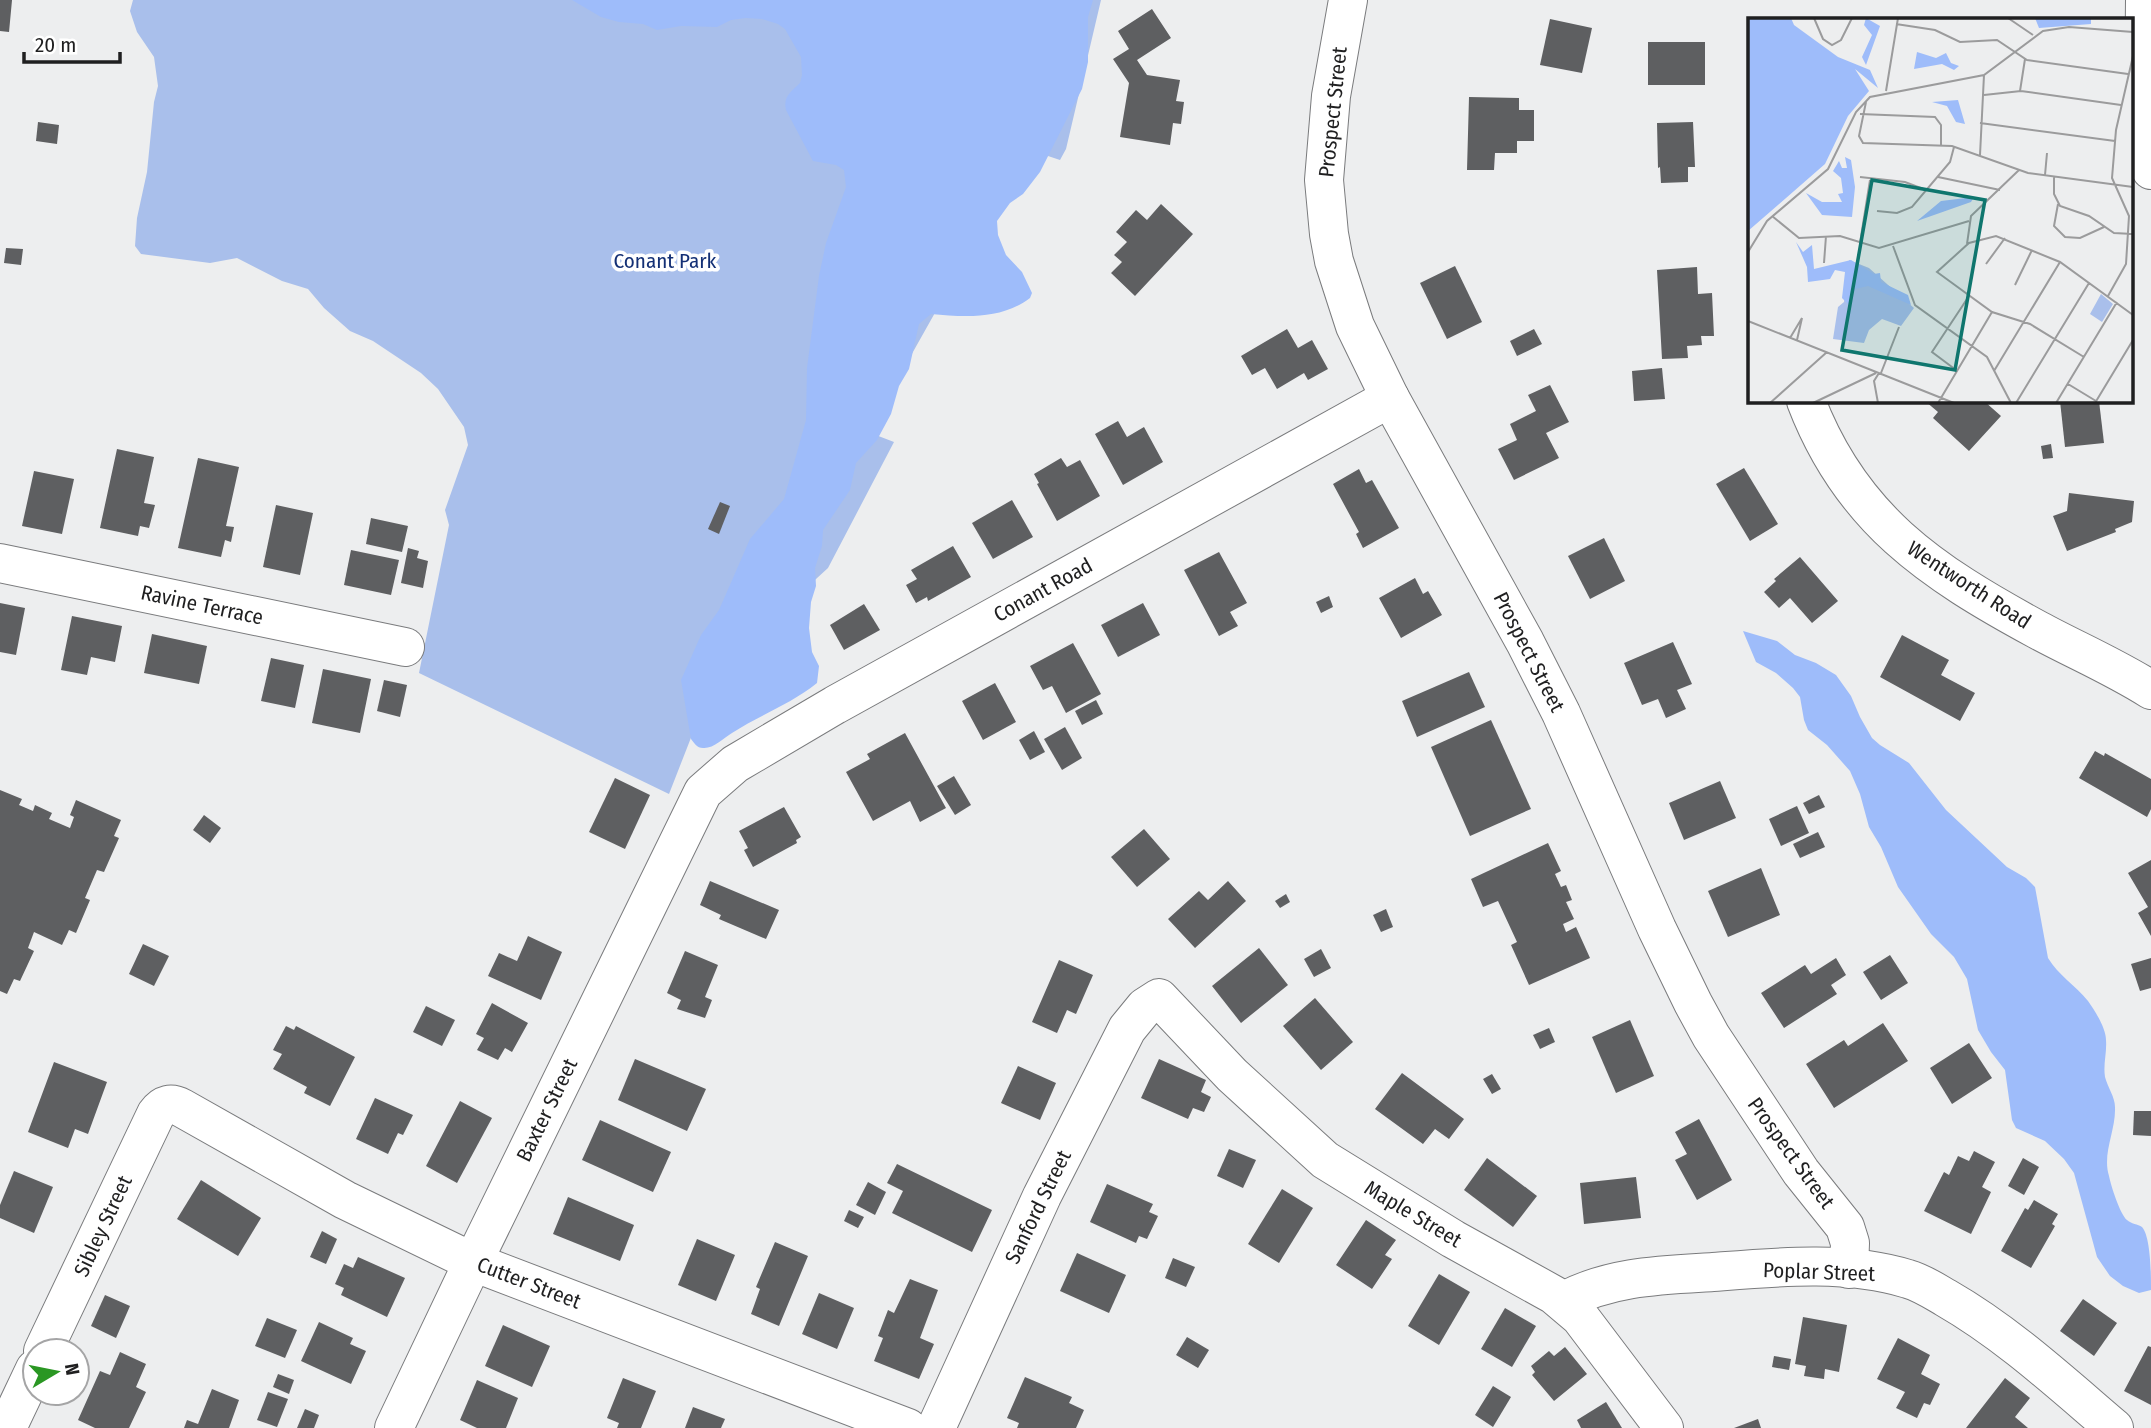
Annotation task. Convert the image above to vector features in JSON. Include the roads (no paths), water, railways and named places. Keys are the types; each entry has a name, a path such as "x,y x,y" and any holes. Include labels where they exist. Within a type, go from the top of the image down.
{"street":[{"name":"Prospect Street","path":"1348,0 1329,106 1324,159 1329,233 1340,283 1355,326 1390,398 1525,642 1561,713 1661,939 1699,1014 1801,1171 1845,1227 1850,1243 1849,1269"},
{"path":"2145,0 2144,101 2151,170"},
{"name":"Conant Road","path":"703,793 735,764 835,705 1390,398"},
{"name":"Wentworth Road","path":"1806,402 1828,452 1856,494 1882,524 1909,548 1944,575 2036,629 2148,676"},
{"name":"Ravine Terrace","path":"0,563 405,647"},
{"name":"Baxter Street","path":"394,1428 703,793"},
{"name":"Maple Street","path":"1159,998 1232,1075 1325,1160 1453,1239 1564,1301 1580,1317 1664,1428"},
{"name":"Sanford Street","path":"936,1428 1042,1196 1127,1029 1150,1003 1159,998"},
{"name":"Cutter Street","path":"167,1105 182,1108 333,1193 473,1262 908,1428"},
{"name":"Sibley Street","path":"51,1337 156,1114 167,1105"},
{"name":"Poplar Street","path":"1564,1301 1607,1284 1662,1275 1796,1268 1849,1269 1895,1276 1918,1282 1970,1312 2047,1371 2113,1428"},
{"path":"7,1428 21,1398"}],"park label":[{"name":"Conant Park","path":"665,261"}]}
